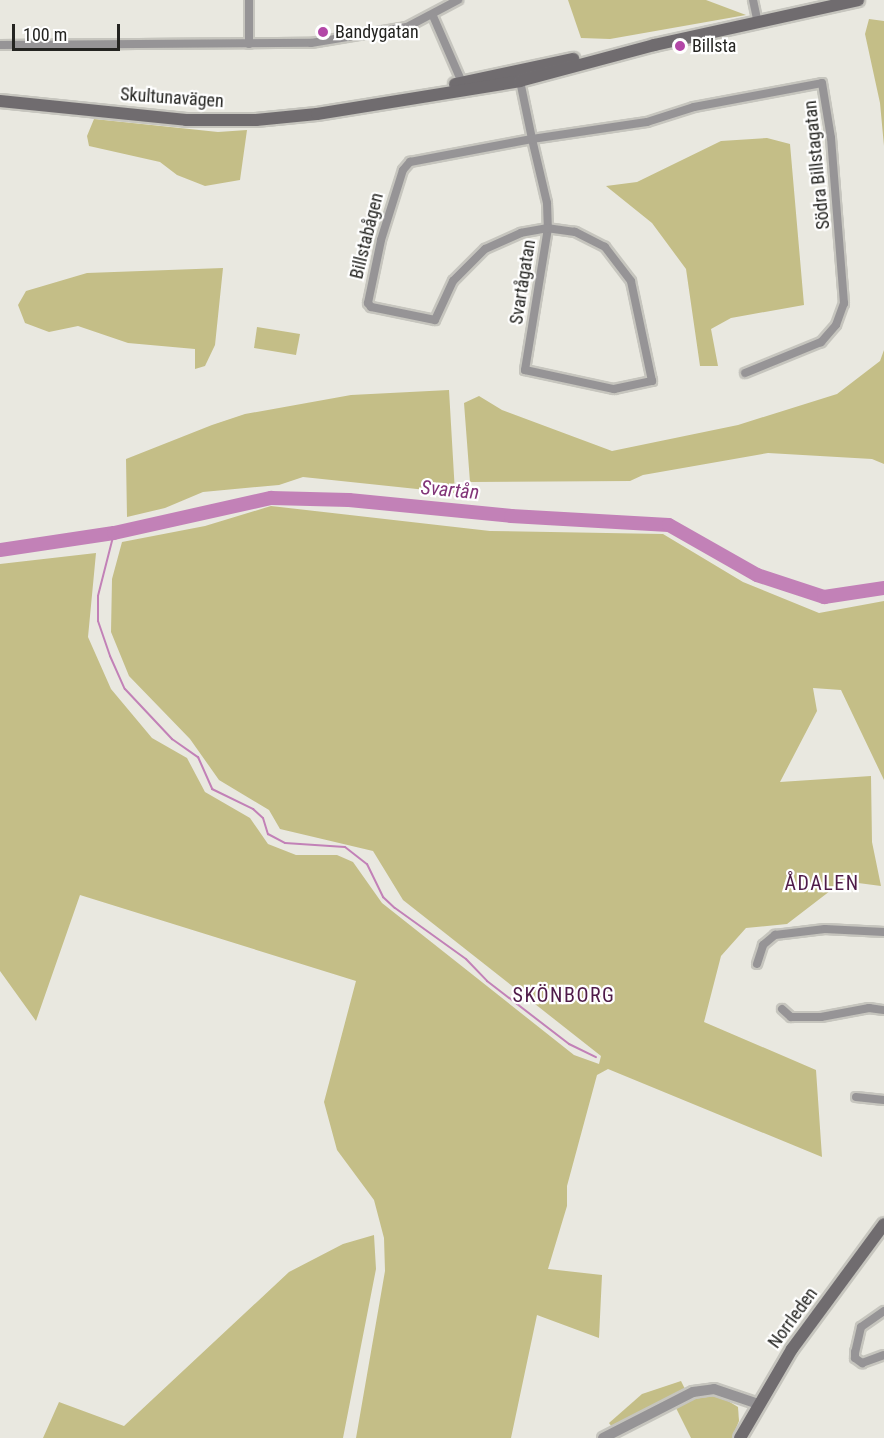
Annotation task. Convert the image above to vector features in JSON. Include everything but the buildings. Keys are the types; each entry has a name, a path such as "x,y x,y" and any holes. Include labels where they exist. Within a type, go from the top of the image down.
{"main road":[{"name":"Skultunavägen","path":"0,101 186,120 256,120 342,110 519,76 858,0"},
{"name":"Norrleden","path":"740,1438 792,1349 884,1224"}],"street":[{"path":"249,0 249,44"},
{"path":"0,45 249,44 341,39 407,27 433,16 458,0"},
{"path":"753,0 758,23"},
{"path":"433,16 464,87"},
{"name":"Svartågatan","path":"519,76 547,203 548,228 525,370 614,389 652,381"},
{"name":"Södra Billstagatan","path":"532,139 647,122 694,107 817,83 826,87 845,276 844,303 836,325 821,342 745,373"},
{"name":"Billstabågen","path":"532,139 405,165 381,240 368,303 375,308 435,320 453,281 472,259 513,235 548,228 590,238 605,247 625,269 636,299 652,381"},
{"path":"757,964 763,945 775,935 825,929 884,932"},
{"path":"782,1009 791,1017 822,1017 869,1008 884,1010"},
{"path":"856,1097 884,1100"},
{"path":"884,1311 861,1327 855,1358 862,1363 884,1355"},
{"path":"603,1438 693,1392 714,1389 758,1404"}],"shaded area":[{"path":"568,0 706,0 746,15 610,39 581,38"},
{"path":"869,19 884,21 884,146 880,103 865,34"},
{"path":"94,119 218,132 247,130 240,180 205,186 177,175 160,162 89,146 87,136"},
{"path":"767,138 790,144 804,305 731,318 711,329 718,366 700,366 686,269 652,223 606,186 637,182 721,141"},
{"path":"223,268 215,345 205,366 195,369 195,349 128,343 78,326 49,332 25,323 18,305 26,291 87,273"},
{"path":"257,327 300,334 296,355 254,348"},
{"path":"884,350 884,464 872,459 768,453 643,475 630,481 470,482 464,403 479,396 502,410 612,451 738,425 837,394 880,361"},
{"path":"449,390 455,493 303,477 279,485 203,492 165,508 127,517 126,459 212,425 245,414 351,395"},
{"path":"271,506 490,531 663,534 743,582 819,613 884,601 884,780 841,690 813,688 817,711 780,782 871,776 872,842 881,886 843,881 787,924 746,928 721,956 704,1022 816,1070 822,1157 608,1069 597,1075 567,1186 567,1206 548,1269 602,1275 599,1338 537,1315 511,1438 356,1438 385,1271 384,1238 374,1200 337,1150 324,1102 356,981 80,895 36,1021 0,971 0,564 96,553 88,637 111,689 152,738 187,758 205,792 250,818 268,844 296,855 337,855 353,862 382,903 574,1055 599,1064 601,1056 403,900 373,851 280,829 269,810 219,780 190,739 129,676 111,632 112,579 122,542 205,526"},
{"path":"374,1235 376,1269 343,1438 43,1438 59,1402 124,1426 289,1272 343,1244"},
{"path":"681,1381 685,1389 612,1427 609,1423 642,1394"},
{"path":"718,1395 738,1407 739,1421 732,1438 691,1438 674,1404 694,1396"}],"waterway":[{"name":"Svartån","path":"0,550 114,533 271,498 349,500 511,516 669,525 757,575 824,597 884,588"},
{"path":"114,533 98,596 98,621 110,656 125,689 172,739 198,757 212,789 253,809 263,818 268,834 285,843 345,847 367,864 383,897 395,908 466,959 487,981 569,1044 596,1057"}],"place":[{"name":"Bandygatan","path":"323,32"},
{"name":"Billsta","path":"680,46"}],"district":[{"name":"ÅDALEN","path":"822,883"},
{"name":"SKÖNBORG","path":"564,995"}]}
